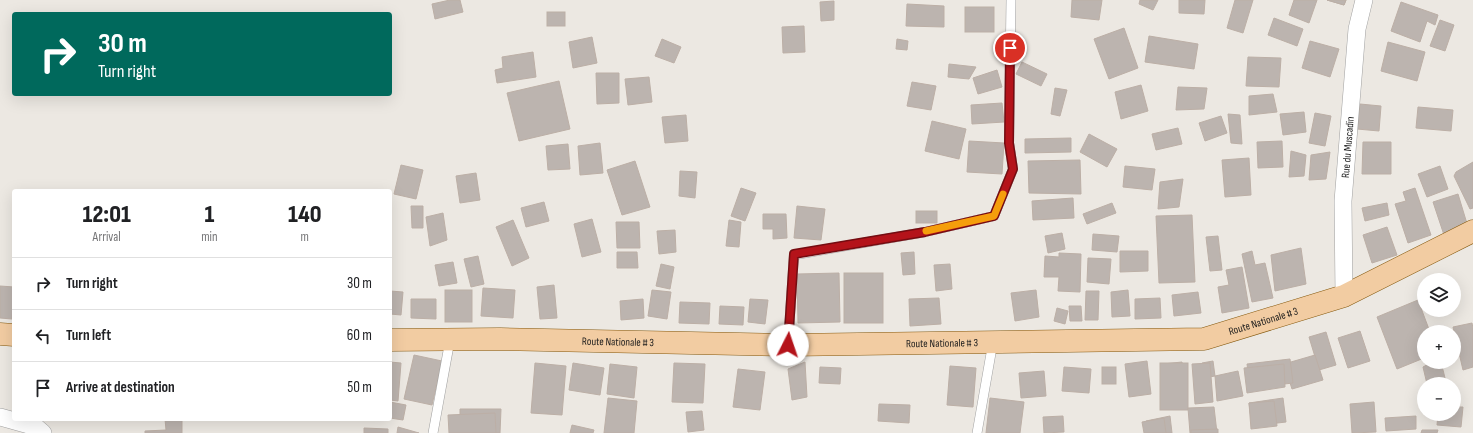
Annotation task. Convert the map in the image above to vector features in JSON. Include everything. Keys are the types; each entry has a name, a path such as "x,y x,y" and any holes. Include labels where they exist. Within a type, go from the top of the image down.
{"main road":[{"name":"Route Nationale # 3","path":"392,340 500,339 788,345 1204,339 1344,296 1473,231"},
{"path":"0,334 12,335"}],"street":[{"name":"Rue du Muscadin","path":"1344,296 1343,201 1357,29 1364,0"},
{"path":"0,417 12,420"},
{"path":"14,421 36,427 43,433"}],"lane":[{"path":"788,345 794,254 925,232 994,216 1013,169 1009,143 1011,0"},
{"path":"433,433 450,340"},
{"path":"977,433 993,342"}],"building":[{"path":"450,0 460,0 463,12 435,19 432,4"},
{"path":"1072,0 1102,0 1099,20 1071,17"},
{"path":"1140,0 1158,0 1153,10 1139,4"},
{"path":"1179,0 1205,0 1204,14 1179,13"},
{"path":"1235,0 1253,0 1243,33 1227,28"},
{"path":"1294,0 1317,0 1309,23 1289,15"},
{"path":"1327,0 1346,0 1344,5"},
{"path":"1327,0 1346,0 1344,5"},
{"path":"834,1 834,20 821,21 820,2"},
{"path":"1401,2 1438,15 1435,25 1427,21 1420,42 1391,31"},
{"path":"907,4 944,6 944,27 906,26"},
{"path":"965,7 994,7 994,32 965,32"},
{"path":"547,12 565,12 565,26 547,26"},
{"path":"1274,18 1303,29 1297,46 1268,35"},
{"path":"1440,20 1454,25 1445,51 1430,46"},
{"path":"804,26 805,52 783,53 782,27"},
{"path":"1124,28 1138,68 1109,79 1094,39"},
{"path":"1149,36 1198,44 1194,69 1145,62"},
{"path":"592,37 597,63 573,68 569,42"},
{"path":"662,39 681,47 674,63 655,56"},
{"path":"897,39 908,41 907,50 896,49"},
{"path":"1310,41 1339,49 1330,77 1302,68"},
{"path":"1388,42 1425,52 1417,81 1381,71"},
{"path":"533,52 536,77 497,83 495,70 503,68 502,57"},
{"path":"1248,57 1281,58 1279,87 1246,86"},
{"path":"1022,62 1047,74 1041,86 1016,74"},
{"path":"949,64 976,67 969,79 948,77"},
{"path":"997,70 1002,87 978,94 973,78"},
{"path":"596,73 619,73 619,103 597,104"},
{"path":"649,77 652,102 628,105 625,79"},
{"path":"559,81 570,129 519,141 507,93"},
{"path":"912,82 936,86 931,110 907,106"},
{"path":"1141,85 1148,111 1121,119 1115,92"},
{"path":"1178,87 1207,88 1204,109 1176,110"},
{"path":"1055,88 1067,90 1060,116 1051,114"},
{"path":"1273,94 1277,112 1249,115 1249,96"},
{"path":"1002,103 1004,122 972,124 971,105"},
{"path":"1360,104 1381,106 1379,131 1357,129"},
{"path":"1418,107 1453,110 1451,131 1416,128"},
{"path":"1304,112 1306,132 1283,135 1280,114"},
{"path":"1315,113 1331,116 1325,146 1309,143"},
{"path":"1228,114 1240,115 1242,144 1231,143"},
{"path":"686,115 688,141 665,143 662,117"},
{"path":"1221,116 1227,133 1205,141 1199,123"},
{"path":"932,121 966,129 959,159 925,151"},
{"path":"1178,128 1182,144 1156,150 1152,134"},
{"path":"1089,134 1117,149 1107,167 1080,152"},
{"path":"1071,138 1071,152 1025,153 1025,139"},
{"path":"969,141 1004,143 1002,174 967,172"},
{"path":"1282,141 1283,167 1258,168 1257,142"},
{"path":"1363,142 1391,142 1391,174 1362,174"},
{"path":"600,143 603,173 580,175 578,146"},
{"path":"568,144 570,169 548,170 546,146"},
{"path":"1291,151 1306,155 1304,176 1289,177"},
{"path":"1330,152 1326,179 1309,180 1311,155"},
{"path":"1249,158 1251,195 1225,197 1222,160"},
{"path":"1080,160 1081,194 1029,193 1028,161"},
{"path":"635,161 650,207 622,215 607,170"},
{"path":"1473,162 1473,208 1470,209 1454,176 1456,172"},
{"path":"401,165 423,170 416,199 394,194"},
{"path":"1125,166 1155,169 1152,190 1123,187"},
{"path":"1440,166 1448,189 1427,197 1418,174"},
{"path":"680,171 697,172 695,198 679,196"},
{"path":"476,173 480,200 460,203 456,176"},
{"path":"1183,179 1179,207 1158,209 1160,182"},
{"path":"741,188 756,193 745,221 731,216"},
{"path":"1415,188 1431,235 1408,243 1395,204 1406,201 1403,192"},
{"path":"1458,194 1468,227 1444,235 1433,202"},
{"path":"1073,198 1074,218 1033,220 1032,201"},
{"path":"544,202 549,221 526,227 521,208"},
{"path":"1112,203 1116,213 1087,224 1083,214"},
{"path":"1387,203 1389,215 1365,221 1362,208"},
{"path":"411,206 423,206 423,228 412,228"},
{"path":"797,206 825,209 821,240 794,238"},
{"path":"916,211 937,211 937,223 916,223"},
{"path":"443,213 447,240 430,246 426,217"},
{"path":"763,214 786,214 787,238 773,239 773,229 763,229"},
{"path":"1192,215 1195,282 1159,283 1156,216"},
{"path":"592,219 601,252 582,257 574,224"},
{"path":"513,220 529,258 512,266 496,227"},
{"path":"729,220 741,222 739,247 726,246"},
{"path":"616,222 639,222 640,248 617,248"},
{"path":"1387,227 1397,255 1372,263 1363,235"},
{"path":"675,230 676,252 659,254 657,231"},
{"path":"1062,233 1065,249 1048,253 1045,236"},
{"path":"1093,234 1119,236 1117,252 1092,250"},
{"path":"1218,236 1222,270 1210,271 1206,237"},
{"path":"1301,248 1306,284 1275,291 1271,255"},
{"path":"1120,251 1148,251 1148,271 1120,272"},
{"path":"1252,251 1255,265 1265,263 1273,298 1252,302 1242,254"},
{"path":"617,252 637,252 638,268 617,268"},
{"path":"914,252 915,274 903,275 901,253"},
{"path":"1059,253 1081,254 1080,292 1058,291 1059,277 1044,277 1045,256 1059,257"},
{"path":"478,256 484,284 471,287 464,259"},
{"path":"1088,258 1111,259 1109,284 1087,282"},
{"path":"453,262 457,283 439,286 435,265"},
{"path":"661,264 674,267 670,289 656,286"},
{"path":"950,264 952,289 936,291 934,265"},
{"path":"1242,267 1249,308 1222,313 1218,287 1229,285 1226,270"},
{"path":"839,273 840,322 798,323 797,274"},
{"path":"844,273 883,273 883,323 844,323"},
{"path":"554,285 557,318 540,319 537,287"},
{"path":"0,286 12,287 12,319 0,318"},
{"path":"483,288 515,290 513,318 481,316"},
{"path":"445,290 472,290 472,322 445,322"},
{"path":"652,290 671,292 667,319 648,316"},
{"path":"1036,290 1039,317 1015,321 1011,293"},
{"path":"1128,290 1130,316 1112,317 1111,292"},
{"path":"392,291 403,292 401,315 392,314"},
{"path":"1086,291 1099,291 1098,320 1085,320"},
{"path":"1198,292 1201,313 1174,316 1172,295"},
{"path":"939,298 941,324 910,326 909,299"},
{"path":"1160,298 1161,318 1135,319 1135,299"},
{"path":"411,299 436,299 436,319 411,318"},
{"path":"643,299 644,318 621,320 620,301"},
{"path":"750,299 768,300 765,324 748,322"},
{"path":"1417,300 1417,317 1424,317 1427,325 1417,325 1417,361 1397,369 1377,317"},
{"path":"680,302 710,303 709,324 679,323"},
{"path":"720,306 744,307 743,325 719,324"},
{"path":"1069,306 1081,306 1082,321 1070,321"},
{"path":"1057,308 1068,311 1065,324 1054,321"},
{"path":"1472,323 1473,328 1473,367 1463,370 1461,361 1461,325"},
{"path":"1360,331 1370,361 1348,368 1338,338"},
{"path":"1326,332 1336,365 1319,370 1309,337"},
{"path":"414,355 442,361 432,405 404,399"},
{"path":"1315,355 1323,380 1292,389 1284,364"},
{"path":"1290,359 1293,383 1250,388 1247,364"},
{"path":"1147,361 1151,394 1129,397 1125,364"},
{"path":"1213,361 1215,376 1204,378 1202,363"},
{"path":"392,362 401,363 398,401 392,400"},
{"path":"805,362 807,397 792,400 788,369"},
{"path":"1182,362 1187,402 1169,405 1163,364"},
{"path":"535,363 566,366 562,415 531,413"},
{"path":"573,363 604,368 600,395 569,390"},
{"path":"674,363 705,364 703,403 672,402"},
{"path":"1160,363 1188,363 1188,410 1160,410"},
{"path":"1210,363 1213,402 1195,404 1192,364"},
{"path":"610,364 637,367 634,398 607,394"},
{"path":"1284,364 1285,387 1247,393 1244,368"},
{"path":"950,366 976,368 973,407 947,405"},
{"path":"820,367 841,368 840,384 819,383"},
{"path":"1064,367 1091,369 1089,393 1062,391"},
{"path":"1102,367 1116,367 1116,384 1102,384"},
{"path":"738,369 765,372 760,410 733,407"},
{"path":"1423,369 1443,369 1445,377 1425,377"},
{"path":"1044,371 1046,396 1021,398 1019,373"},
{"path":"1238,371 1243,396 1217,401 1215,376"},
{"path":"608,398 637,401 634,433 604,433"},
{"path":"990,398 1024,402 1020,433 986,433"},
{"path":"1283,398 1286,422 1252,426 1249,403"},
{"path":"1274,401 1277,426 1251,429 1249,403"},
{"path":"392,402 406,405 403,420 392,418"},
{"path":"1374,402 1376,432 1352,433 1350,404"},
{"path":"879,404 910,405 909,423 878,421"},
{"path":"1214,407 1217,433 1190,433 1188,408"},
{"path":"1461,407 1463,407 1461,427 1437,425 1437,421 1461,421"},
{"path":"460,409 501,409 500,433 460,433"},
{"path":"702,411 704,430 688,432 686,412"},
{"path":"495,413 496,433 449,433 448,415"},
{"path":"1063,416 1064,432 1044,433 1043,417"},
{"path":"1170,416 1172,433 1148,433 1146,421"},
{"path":"1416,416 1416,429 1386,431 1385,418"},
{"path":"1164,418 1166,433 1144,433 1142,422"},
{"path":"165,421 182,421 182,433 145,433 145,431 166,430"},
{"path":"572,425 594,430 593,433 570,433"},
{"path":"398,427 419,433 397,433"},
{"path":"364,428 388,429 388,433 364,433"},
{"path":"1218,429 1218,433 1191,433 1191,430"},
{"path":"1422,430 1438,430 1437,433 1421,433"}],"slow traffic":[{"path":"926,231 994,216 1003,194"}],"route":[{"path":"788,345 794,254 925,232 994,216 1013,169 1009,143 1010,48"}]}
